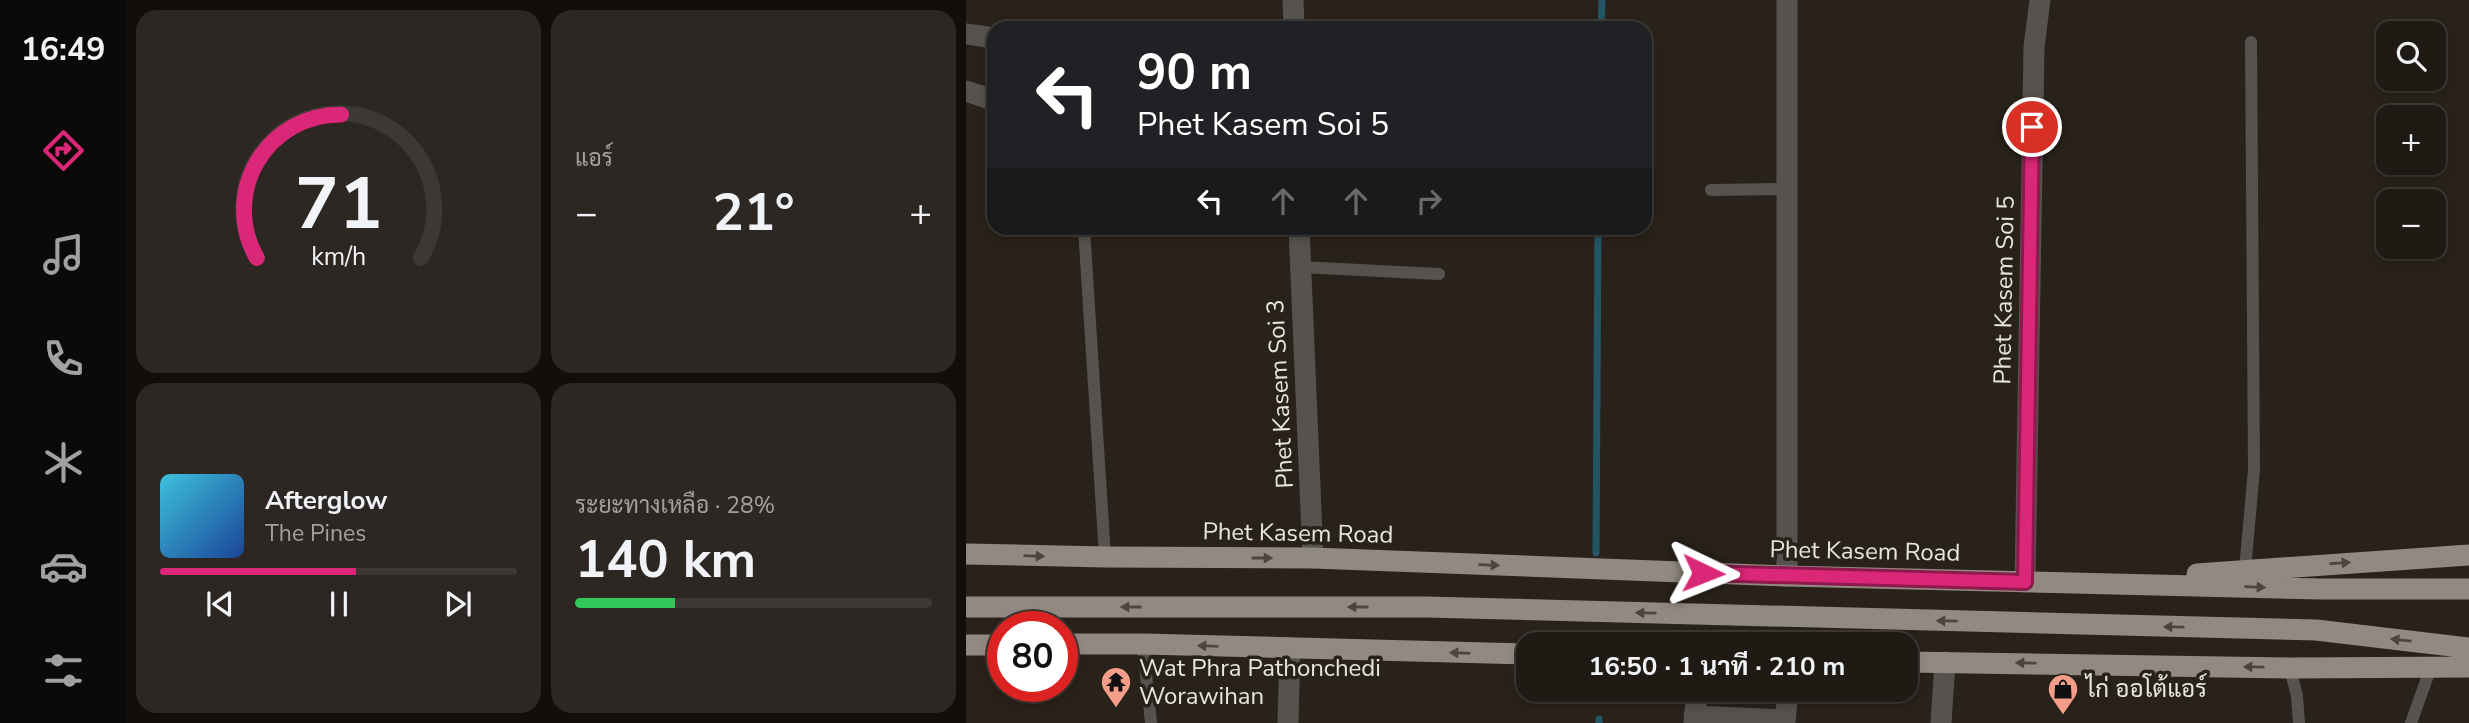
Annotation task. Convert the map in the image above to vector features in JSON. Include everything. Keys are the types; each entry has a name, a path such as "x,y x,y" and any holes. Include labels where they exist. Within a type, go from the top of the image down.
{"highway":[{"name":"Phet Kasem Road","path":"966,554 1105,558 1313,558 1787,576 2469,589"},
{"path":"2076,583 2469,555"},
{"path":"966,607 1426,607 2316,631 2469,648"},
{"path":"1078,644 1516,654"},
{"path":"966,645 987,645"},
{"path":"1918,662 2290,668 2469,667"}],"street":[{"path":"1293,0 1294,21"},
{"path":"1787,0 1787,576"},
{"name":"Phet Kasem Soi 5","path":"2025,582 2034,47 2040,0"},
{"path":"966,34 987,37"},
{"path":"966,90 987,98"},
{"name":"Phet Kasem Soi 3","path":"1299,235 1313,558"},
{"path":"1288,723 1290,648"},
{"path":"1941,723 1945,662"},
{"path":"1694,719 1785,722 1787,702"}],"lane":[{"path":"2245,570 2255,469 2251,43"},
{"path":"1710,190 1787,189"},
{"path":"1084,235 1105,558"},
{"path":"1300,267 1439,274"},
{"path":"1143,644 1151,723"},
{"path":"2411,723 2431,667"},
{"path":"2290,668 2297,696 2299,723"}],"waterway":[{"path":"1601,21 1602,0"},
{"path":"1596,553 1598,235"}],"place":[{"name":"Wat Phra Pathonchedi Worawihan","path":"1116,709"},
{"name":"ไก่ ออโต้แอร์","path":"2063,716"}],"route":[{"path":"1703,573 2025,582 2032,127"}]}
